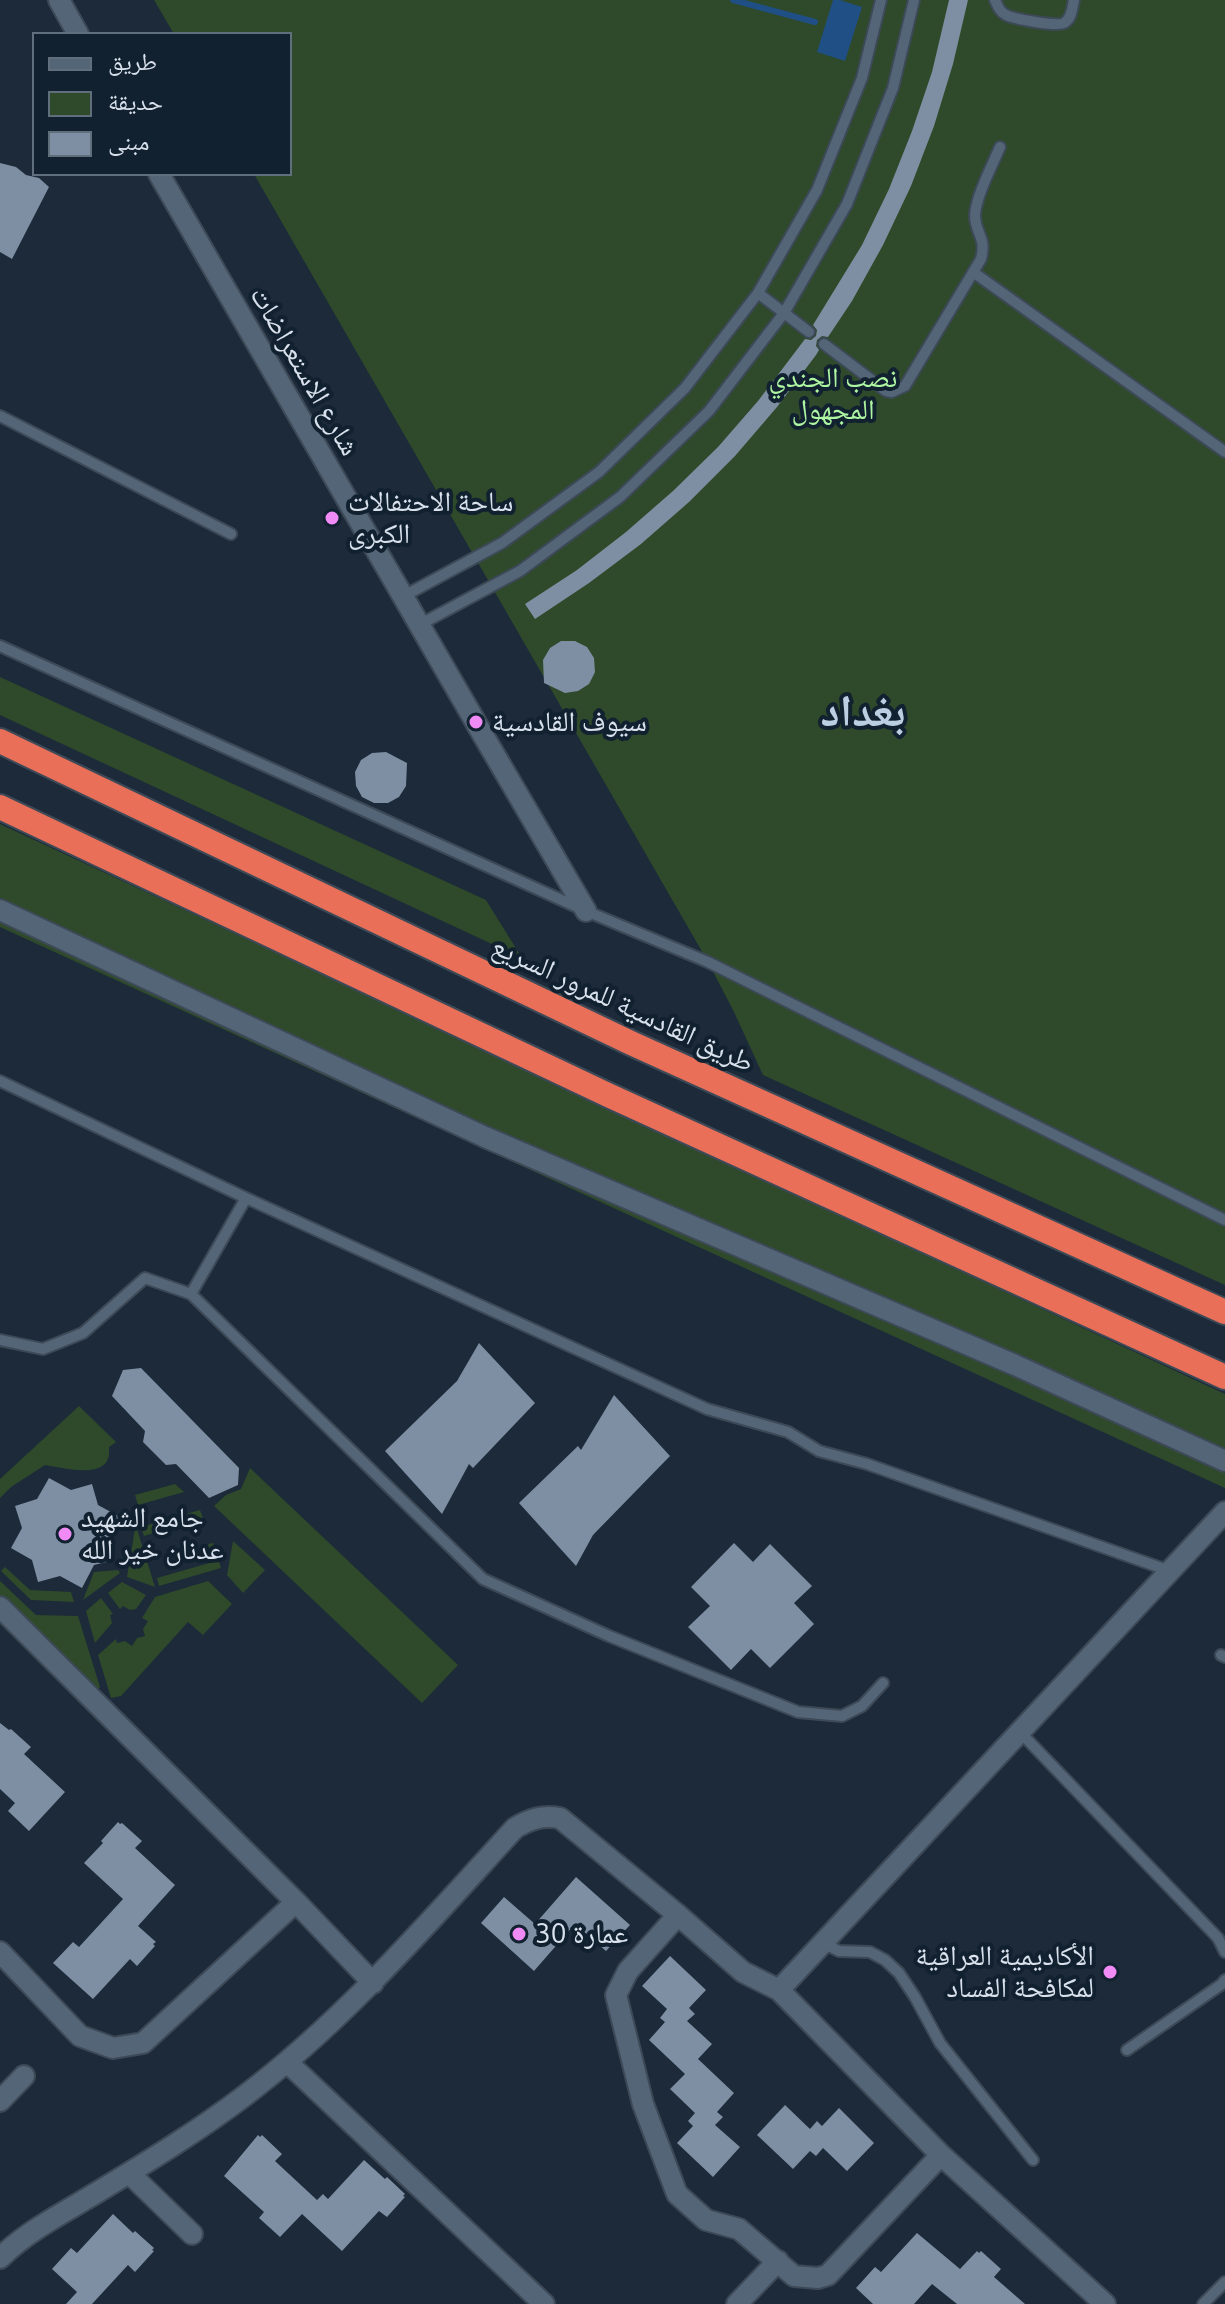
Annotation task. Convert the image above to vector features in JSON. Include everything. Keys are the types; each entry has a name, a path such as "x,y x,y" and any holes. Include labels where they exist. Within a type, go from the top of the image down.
{"highway":[{"name":"طريق القادسية للمرور السريع","path":"0,741 631,1043 1225,1312"},
{"path":"0,807 594,1089 1225,1377"}],"street":[{"path":"59,0 77,32"},
{"name":"شارع الاستعراضات","path":"160,176 586,911"},
{"path":"0,910 485,1137 1015,1365 1225,1461"},
{"path":"779,1990 1225,1512"},
{"path":"0,1607 373,1983"},
{"path":"0,2258 47,2223 199,2128 287,2062 373,1983 515,1828 530,1819 547,1816 560,1818 743,1972 779,1990 941,2155 1105,2304"},
{"path":"0,1952 80,2036 113,2048 143,2043 296,1902"},
{"path":"678,1915 628,1971 616,1995 643,2104 677,2194 706,2220 739,2229 794,2276 818,2278 828,2275 941,2155"},
{"path":"287,2062 544,2304"},
{"path":"0,2101 24,2076"},
{"path":"129,2173 192,2234"},
{"path":"737,2304 778,2261"}],"lane":[{"path":"402,597 502,543 599,472 685,388 758,293 817,190 862,78 881,0"},
{"path":"419,625 520,571 620,497 709,411 784,313 847,204 893,88 914,0"},
{"path":"995,0 998,8 1010,17 1057,25 1069,19 1074,0"},
{"path":"824,344 886,391 892,392 905,386 981,259 982,238 977,229 976,209 1000,147"},
{"path":"973,272 1225,452"},
{"path":"758,293 809,332"},
{"path":"0,416 231,534"},
{"path":"0,646 586,911 708,962 1225,1220"},
{"path":"0,1081 246,1198 707,1409 788,1432 819,1451 867,1464 1170,1571"},
{"path":"191,1294 246,1198"},
{"path":"0,1340 43,1349 83,1333 145,1278 191,1294 483,1579 609,1636 798,1712 842,1716 862,1706 883,1683"},
{"path":"1020,1732 1218,1938 1225,1952"},
{"path":"823,1943 839,1951 870,1952 899,1973 940,2043 1033,2160"},
{"path":"1127,2050 1225,1980"},
{"path":"1203,2304 1225,2282"}],"green space":[{"name":"نصب الجندي المجهول","path":"154,0 1225,0 1225,1285 763,1075 708,962 255,176 292,176 292,32 173,32"},
{"path":"0,677 486,900 522,958 0,715"},
{"path":"0,824 1225,1394 1225,1488 0,927"},
{"path":"79,1406 116,1442 109,1447 104,1465 96,1469 76,1470 45,1465 0,1498 0,1479"},
{"path":"250,1468 458,1665 422,1703 214,1506 226,1495 241,1489"},
{"path":"175,1484 184,1492 138,1505 135,1495"},
{"path":"200,1510 203,1518 144,1536 141,1527"},
{"path":"137,1529 155,1587 127,1577"},
{"path":"233,1541 265,1570 243,1593 227,1575"},
{"path":"213,1543 221,1568 159,1586 157,1578 213,1562 208,1544"},
{"path":"5,1567 30,1590 71,1592 74,1602 31,1600 1,1571"},
{"path":"118,1570 120,1573 83,1600 94,1572"},
{"path":"0,1581 36,1615 78,1616 100,1687 94,1694 0,1601"},
{"path":"208,1581 232,1604 203,1635 188,1622 121,1696 111,1698 98,1655 116,1639 117,1643 125,1641 132,1646 137,1638 145,1636 143,1629 148,1621 142,1618 155,1597"},
{"path":"122,1582 146,1595 136,1609 123,1606 120,1609 108,1593"},
{"path":"101,1598 113,1614 110,1615 112,1623 95,1643 86,1611"}],"water":[{"path":"833,0 862,7 845,61 817,52"}],"building":[{"path":"949,0 968,0 934,126 911,186 883,245 828,337 822,336 817,340 819,350 816,355 735,456 689,502 641,544 535,619 525,604 577,570 673,491 718,447 758,401 805,339 811,340 816,336 817,330 813,325 862,245 912,131 932,72"},
{"path":"0,163 39,178 49,187 12,259 0,252"},
{"path":"561,641 575,641 587,647 594,658 595,672 589,684 578,691 565,693 544,683 543,660 550,648"},
{"path":"386,752 407,763 406,786 399,797 388,803 374,803 362,797 356,786 355,772 361,760 372,753"},
{"path":"479,1343 535,1403 473,1468 469,1464 442,1514 385,1451 457,1381"},
{"path":"141,1368 239,1468 238,1485 209,1498 176,1464 166,1465 143,1442 145,1431 112,1396 123,1370"},
{"path":"614,1395 670,1456 593,1535 576,1566 519,1503 578,1446 581,1450"},
{"name":"جامع الشهيد عدنان خير الله","path":"49,1478 71,1490 92,1484 98,1505 120,1517 108,1540 114,1560 94,1565 82,1588 60,1576 38,1582 32,1560 11,1548 22,1528 15,1506 37,1499"},
{"path":"734,1543 753,1562 770,1544 812,1586 794,1603 814,1624 770,1668 751,1649 731,1670 688,1627 710,1606 691,1587"},
{"path":"0,1723 31,1747 24,1754 65,1792 29,1831 8,1811 15,1803 0,1789"},
{"path":"118,1822 142,1841 135,1848 175,1885 138,1926 156,1942 153,1944 155,1946 137,1966 130,1959 93,1999 53,1963 73,1942 79,1947 123,1899 84,1863"},
{"path":"576,1877 630,1925 606,1951 575,1924 534,1971 481,1923 504,1897 535,1924"},
{"path":"670,1956 706,1990 689,2008 695,2014 687,2021 712,2044 698,2059 734,2093 717,2112 723,2117 715,2125 740,2147 713,2177 677,2143 693,2126 688,2121 695,2113 670,2089 685,2074 649,2040 665,2022 660,2018 667,2009 642,1986"},
{"path":"785,2105 810,2129 817,2121 822,2126 839,2108 874,2143 847,2171 823,2148 816,2156 810,2151 793,2169 757,2135"},
{"path":"258,2135 262,2135 282,2154 275,2161 317,2200 323,2194 328,2199 364,2160 385,2179 387,2177 405,2197 387,2217 379,2211 342,2251 302,2214 280,2237 259,2218 264,2212 224,2176"},
{"path":"113,2214 154,2251 135,2272 128,2265 92,2304 66,2304 77,2292 52,2269 71,2248 77,2253"},
{"path":"917,2233 960,2269 977,2251 981,2251 1001,2269 994,2277 1025,2304 957,2304 932,2284 914,2304 873,2304 856,2288 875,2267 881,2272"}],"waterway":[{"path":"733,0 815,22"}],"place":[{"name":"ساحة الاحتفالات الكبرى","path":"332,518"},
{"name":"سيوف القادسية","path":"476,722"},
{"name":"جامع الشهيد عدنان خير الله","path":"65,1534"},
{"name":"عمارة 30","path":"519,1934"},
{"name":"الأكاديمية العراقية لمكافحة الفساد","path":"1110,1972"}],"district":[{"name":"بغداد","path":"863,711"}]}
